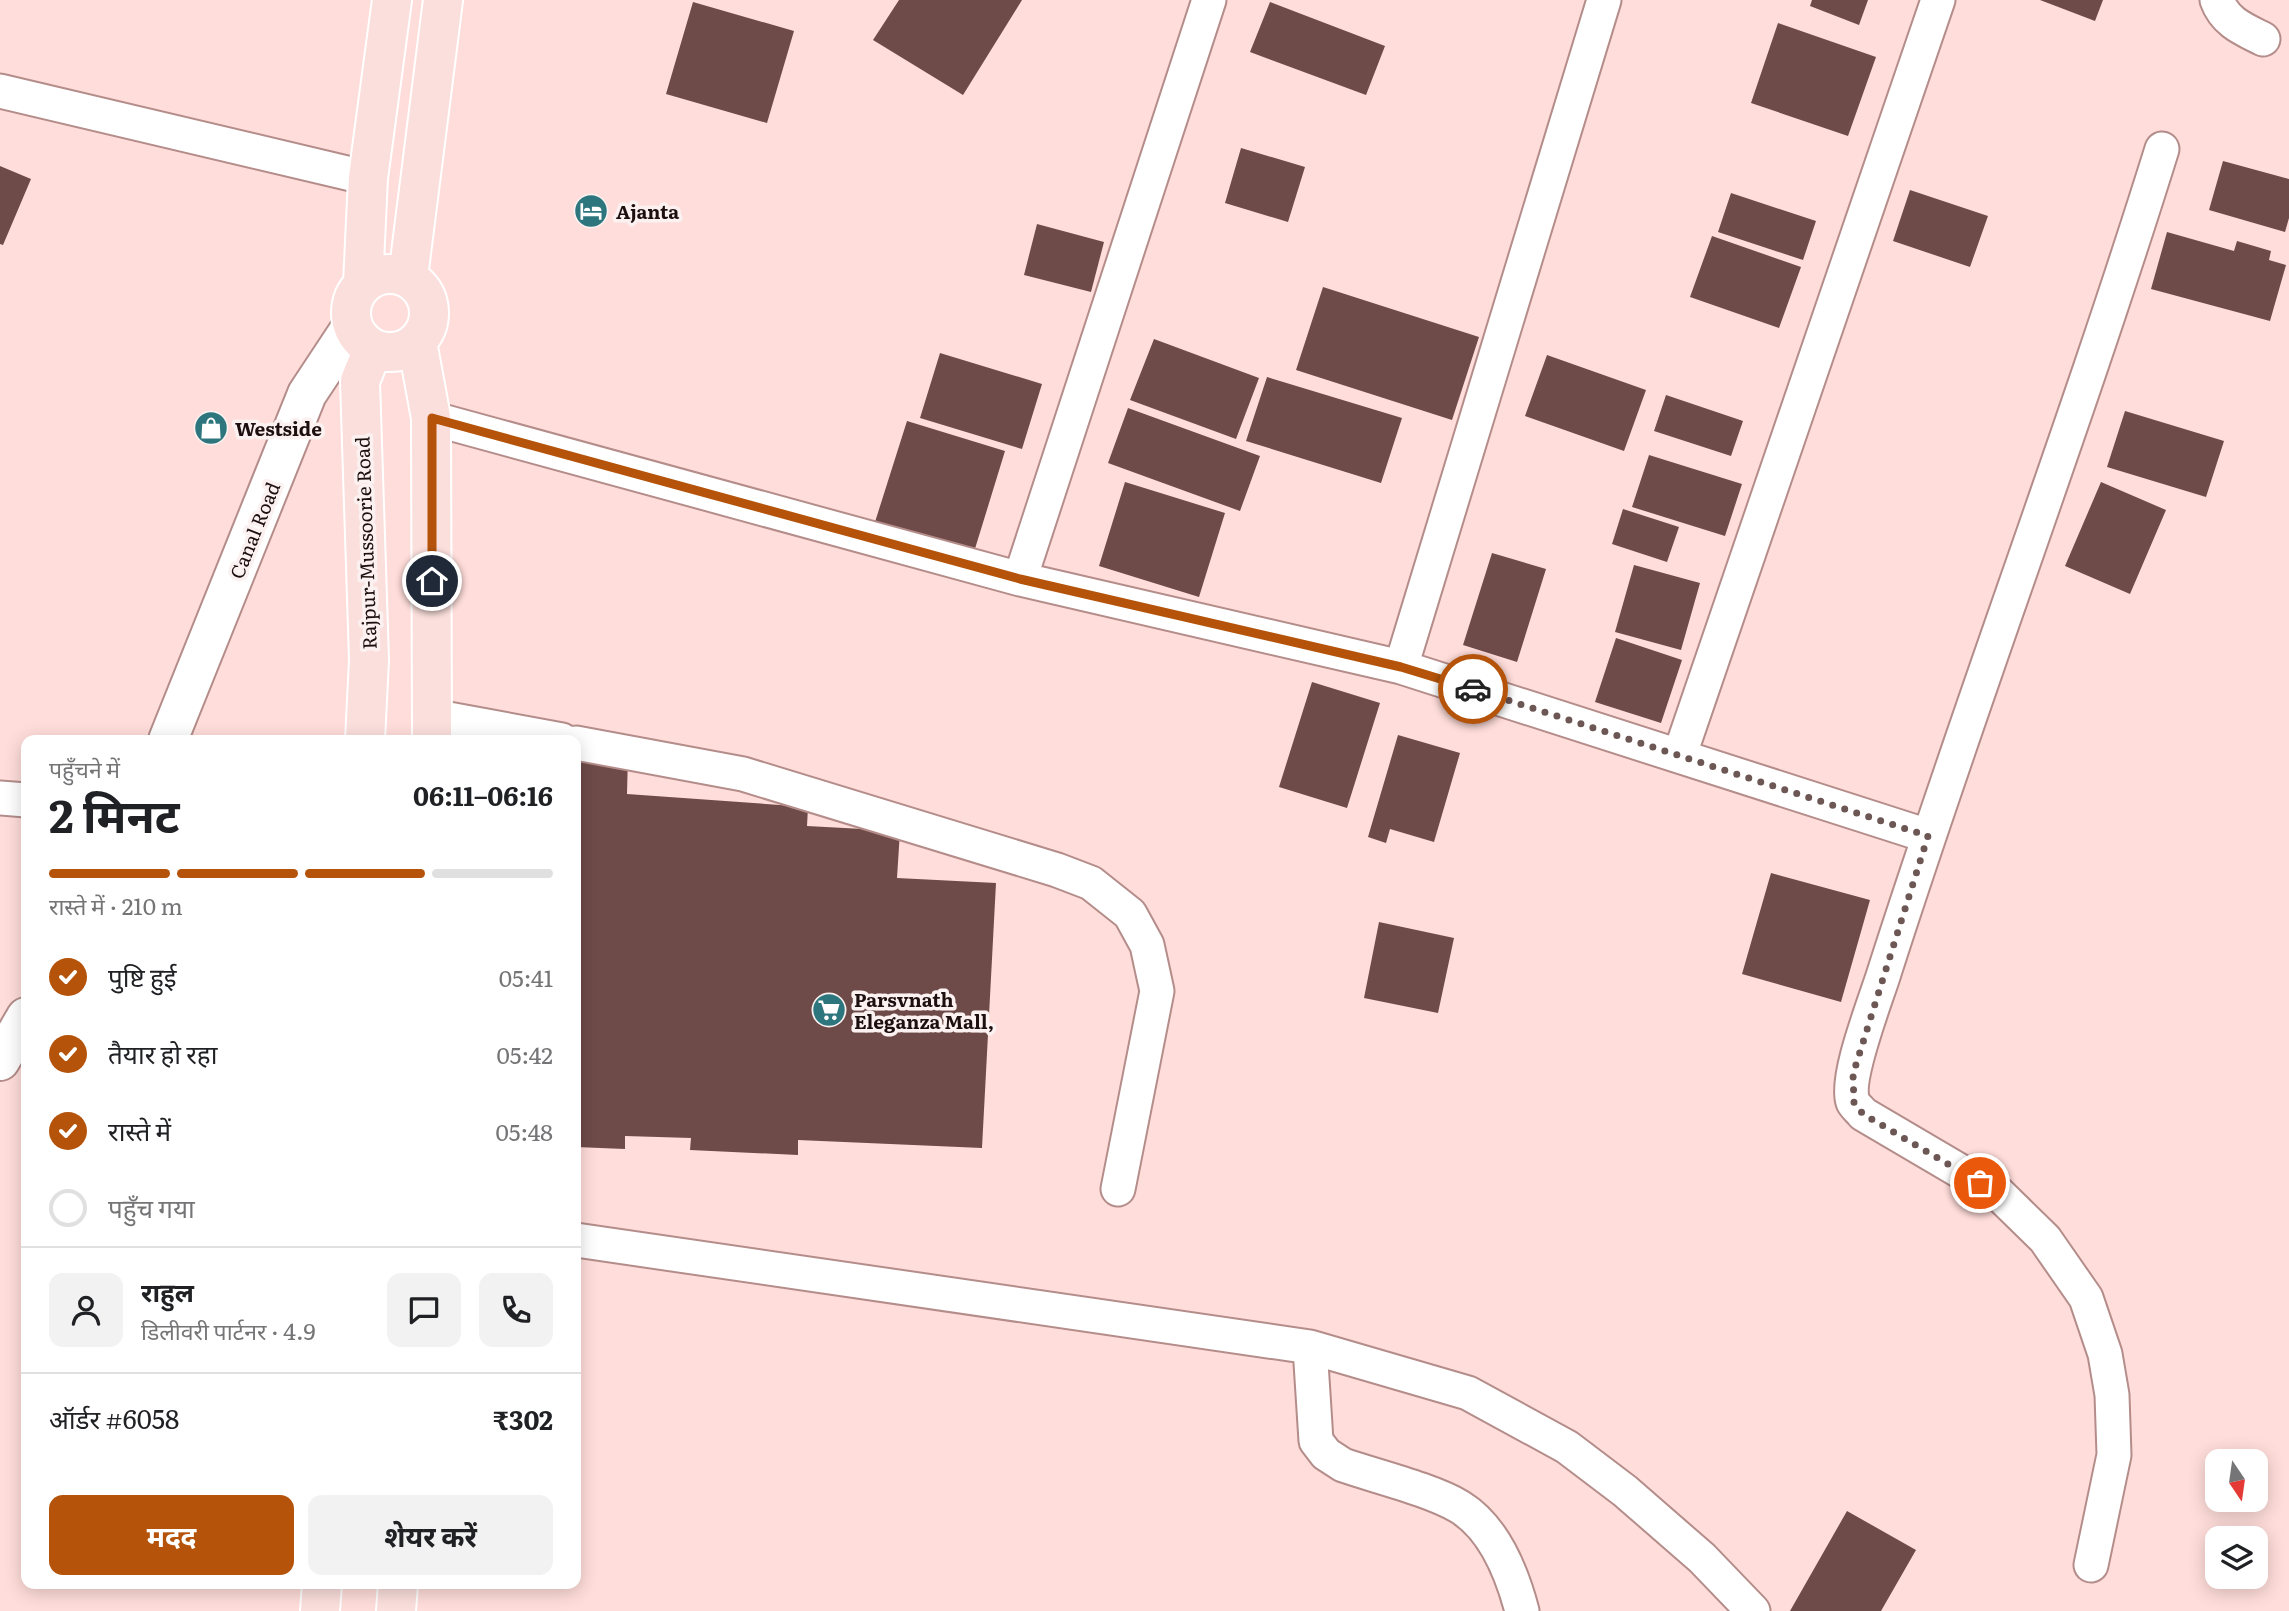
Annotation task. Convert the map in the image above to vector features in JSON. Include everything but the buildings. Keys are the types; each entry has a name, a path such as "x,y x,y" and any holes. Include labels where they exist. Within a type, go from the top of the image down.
{"main road":[{"path":"363,284 368,178 392,0"},
{"path":"408,277 443,0"},
{"path":"384,275 408,277 420,287 429,307 426,330 417,342 404,351 396,352 362,337 351,311 354,296 363,284 384,275"},
{"name":"Rajpur-Mussoorie Road","path":"362,337 360,382 369,660 365,735"},
{"path":"417,342 432,418 432,728"},
{"path":"320,1611 322,1589"},
{"path":"396,1611 398,1589"}],"street":[{"path":"1020,579 1209,0"},
{"path":"1401,667 1604,0"},
{"path":"1680,754 1937,0"},
{"path":"2217,0 2221,11 2233,24 2263,39"},
{"path":"0,91 368,178"},
{"path":"2091,1565 2114,1455 2112,1395 2105,1354 2086,1298 2045,1238 1999,1194 1863,1114 1854,1103 1853,1074 1928,836 2109,317 2162,149"},
{"name":"Canal Road","path":"170,735 307,394 362,337"},
{"path":"432,418 1020,579 1401,667 1680,754 1928,836"},
{"path":"432,728 508,735"},
{"path":"581,744 743,774 1057,870 1091,883 1130,915 1147,945 1157,991 1118,1189"},
{"path":"0,798 21,800"},
{"path":"0,1061 21,1025"},
{"path":"581,1241 1310,1347 1468,1393 1567,1447 1625,1491 1702,1558 1754,1611"},
{"path":"1310,1347 1316,1441 1326,1454 1343,1465 1459,1507 1484,1527 1505,1564 1522,1611"}],"way so far":[{"path":"1473,689 1928,836 1860,1050 1851,1090 1854,1103 1863,1114 1980,1183"}],"place":[{"name":"Ajanta","path":"591,211"},
{"name":"Westside","path":"211,428"},
{"name":"Parsvnath Eleganza Mall,","path":"829,1010"}],"route":[{"path":"432,581 432,418 1020,579 1401,667 1473,689"}]}
